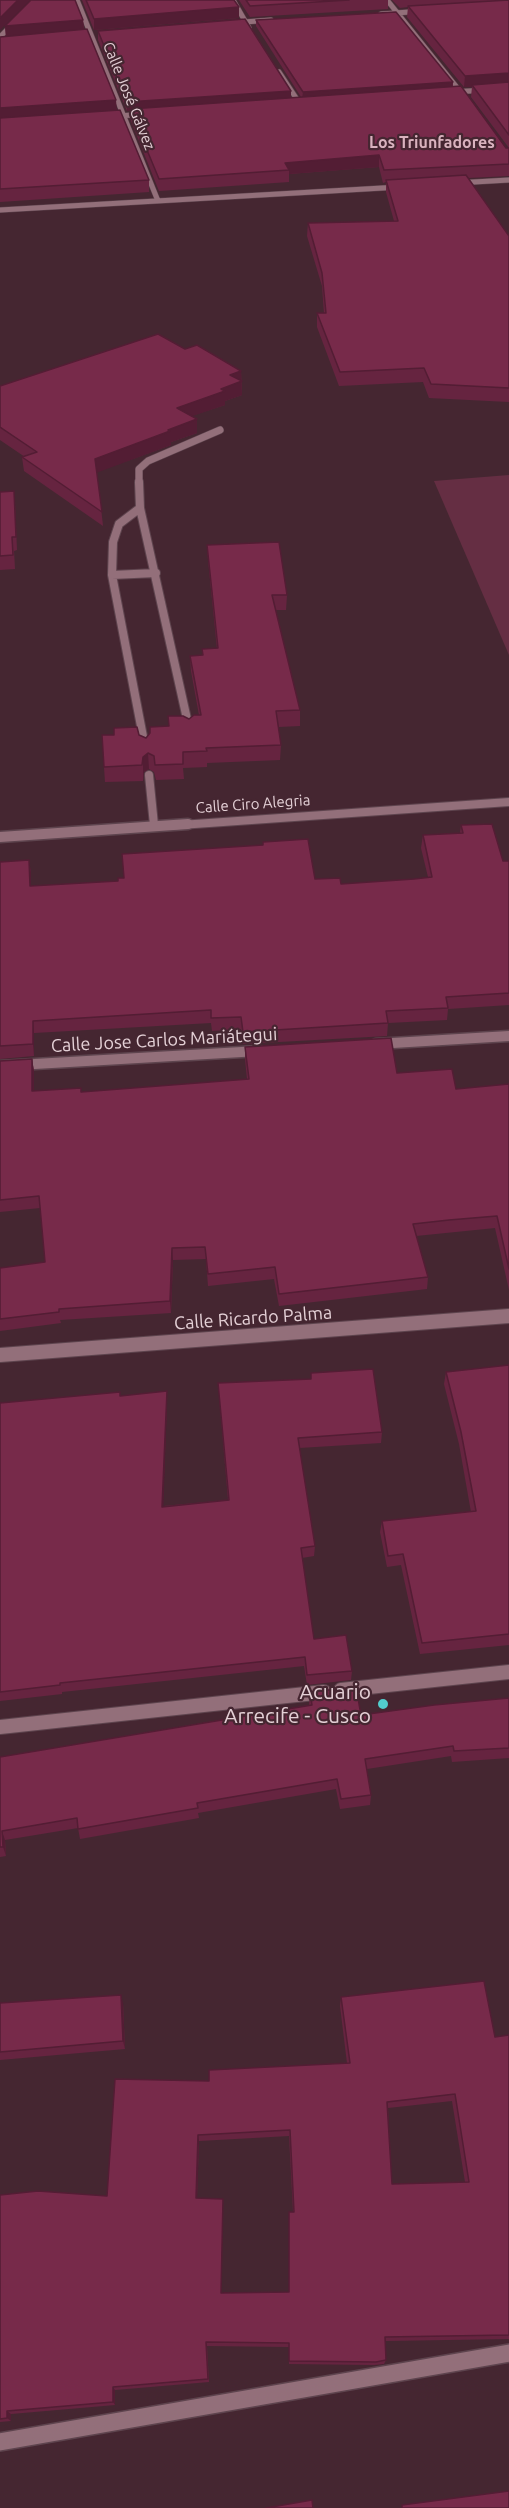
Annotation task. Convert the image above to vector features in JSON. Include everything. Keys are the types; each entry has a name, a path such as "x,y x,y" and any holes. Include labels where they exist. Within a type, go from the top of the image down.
{"street":[{"path":"0,37 36,0"},
{"name":"Calle José Gálvez","path":"77,0 158,201"},
{"path":"233,0 252,31"},
{"path":"387,0 468,101"},
{"path":"374,14 431,11"},
{"path":"222,24 281,20"},
{"path":"81,36 104,34"},
{"path":"276,67 300,104"},
{"path":"438,93 509,89"},
{"path":"288,105 312,103"},
{"path":"102,117 148,114"},
{"path":"450,184 509,180"},
{"path":"0,210 404,186"},
{"path":"189,728 140,508 139,469 148,461 220,430"},
{"path":"140,508 119,524 113,543 112,574 145,747"},
{"path":"112,574 156,573"},
{"path":"150,776 154,825"},
{"name":"Calle Ciro Alegria","path":"0,837 509,801"},
{"path":"367,1044 509,1036"},
{"name":"Calle Jose Carlos Mariátegui","path":"0,1066 272,1050"},
{"name":"Calle Ricardo Palma","path":"0,1354 509,1316"},
{"path":"0,1727 509,1671"},
{"path":"0,2442 509,2353"}],"shaded area":[{"path":"509,475 509,655 434,481"}],"building":[{"path":"0,0 18,0 0,18"},
{"path":"31,0 75,0 83,20 5,26"},
{"path":"86,0 234,0 239,7 94,19"},
{"path":"246,0 349,0 250,6"},
{"path":"509,0 509,73 465,76 408,6"},
{"path":"396,12 453,82 303,92 256,20"},
{"path":"245,19 291,91 127,102 98,31"},
{"path":"87,29 116,100 0,108 0,37"},
{"path":"509,82 509,135 472,85"},
{"path":"461,86 506,148 509,148 509,164 384,170 379,155 285,163 289,170 159,179 130,109"},
{"path":"120,110 149,180 0,189 0,118"},
{"path":"466,175 509,236 509,388 431,384 424,368 340,372 317,313 326,313 322,273 308,223 398,221 386,180"},
{"path":"158,334 185,349 197,345 241,371 230,375 242,381 221,389 225,391 177,408 197,419 95,459 102,512 22,457 37,452 0,427 0,386"},
{"path":"14,491 16,537 12,537 13,555 0,556 0,492"},
{"path":"279,542 287,595 272,595 300,710 276,711 281,745 206,748 207,751 183,752 183,764 155,765 154,756 148,753 143,757 142,765 104,767 102,735 114,735 114,728 137,727 139,735 146,738 150,733 150,727 169,726 168,716 183,716 189,719 194,715 201,715 190,656 203,655 202,649 218,648 207,545"},
{"path":"492,824 503,861 509,861 509,993 446,997 448,1008 386,1011 388,1023 243,1032 241,1017 211,1018 211,1010 33,1021 33,1044 0,1046 0,862 29,860 30,886 118,881 118,878 124,878 122,854 263,845 263,842 308,839 315,879 340,878 341,884 414,879 432,877 423,835 463,833 461,825"},
{"path":"391,1038 397,1073 452,1069 456,1089 509,1084 509,1269 497,1216 449,1220 413,1224 428,1277 279,1294 275,1267 208,1274 205,1247 172,1248 170,1301 59,1309 59,1312 0,1319 0,1268 45,1262 39,1196 0,1200 0,1061 32,1059 32,1091 81,1088 81,1092 249,1079 245,1047"},
{"path":"509,1365 509,1634 422,1643 403,1554 388,1556 382,1521 476,1511 461,1432 446,1372"},
{"path":"373,1369 382,1432 298,1438 315,1546 301,1548 314,1639 346,1635 352,1671 307,1675 305,1657 60,1683 60,1685 0,1692 0,1403 120,1392 120,1396 167,1391 162,1507 229,1500 218,1383 311,1379 311,1373"},
{"path":"356,1687 361,1715 509,1698 509,1748 454,1751 453,1746 365,1759 371,1795 341,1799 337,1779 197,1803 198,1808 78,1829 77,1818 2,1831 3,1847 0,1847 0,1757 312,1705 310,1692"},
{"path":"484,1981 495,2037 509,2035 509,2335 385,2337 386,2360 376,2362 289,2361 289,2343 206,2342 208,2379 113,2387 113,2402 7,2411 7,2418 0,2419 0,2195 38,2191 107,2196 115,2079 209,2081 209,2070 350,2063 341,1997","holes":["455,2094 469,2182 392,2184 387,2102","290,2130 294,2212 289,2212 289,2292 221,2293 223,2199 196,2198 198,2135"]},
{"path":"121,1995 123,2041 0,2052 0,2003"},
{"path":"509,2491 509,2508 402,2508 402,2505"},
{"path":"312,2500 313,2508 266,2508"}],"place":[{"name":"Acuario Arrecife - Cusco","path":"383,1704"}],"district":[{"name":"Los Triunfadores","path":"432,143"}]}
